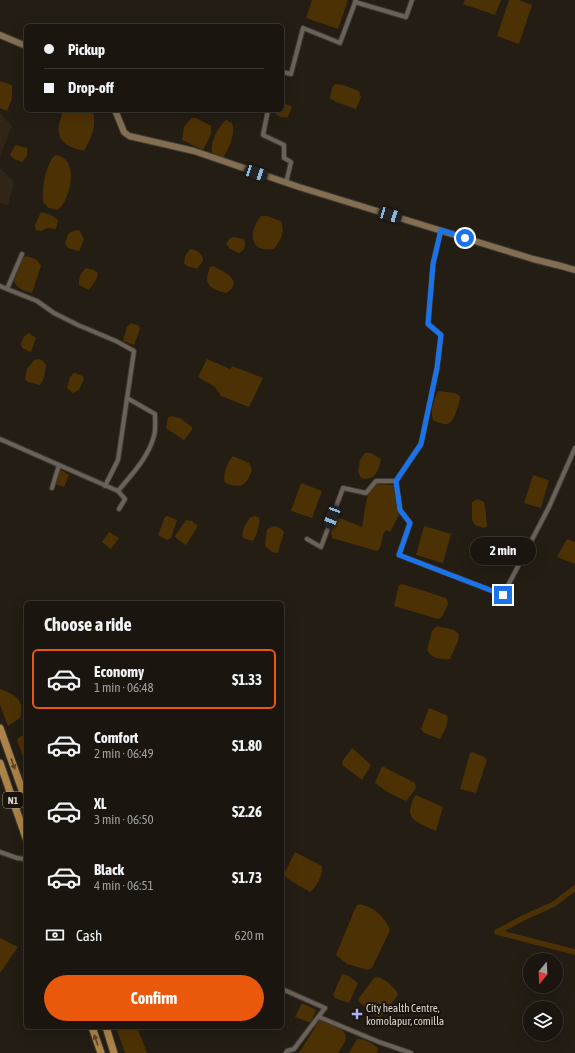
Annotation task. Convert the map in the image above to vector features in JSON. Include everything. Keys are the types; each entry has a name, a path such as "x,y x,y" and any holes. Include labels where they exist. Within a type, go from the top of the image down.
{"highway":[{"name":"N1","path":"0,728 24,795"},
{"name":"N1","path":"0,763 24,832"},
{"path":"93,1029 101,1053"},
{"path":"107,1029 114,1053"}],"main road":[{"path":"0,34 24,45"},
{"path":"115,112 124,132 129,136 194,151 286,183 533,259 575,270"}],"street":[{"path":"284,72 291,74 303,28 340,43 356,1 406,17 412,0"},
{"path":"268,112 263,135 284,145 284,158 292,162 286,183"},
{"path":"441,230 433,264 428,324 441,335 437,368 421,444 396,481 400,510 410,523 399,555 503,595 549,507 575,448"},
{"path":"7,289 22,254"},
{"path":"0,286 37,301 54,313 78,325 116,340 134,351 118,460 105,486"},
{"path":"118,491 135,472 148,451 155,429 156,414 127,398"},
{"path":"0,439 118,491 125,499 119,510"},
{"path":"52,488 60,465"},
{"path":"307,539 321,547 343,488 366,493 376,481 396,481"},
{"path":"0,852 24,859"},
{"path":"284,990 325,1008 294,1049 287,1051 286,1053"},
{"path":"319,1017 379,1042 411,1053"}],"shaded area":[{"path":"312,0 348,0 338,29 306,18"},
{"path":"465,0 501,0 495,15 463,4"},
{"path":"509,0 519,0 532,5 519,44 497,36"},
{"path":"0,81 12,85 12,99 7,111 0,108"},
{"path":"335,84 343,85 359,91 361,97 356,109 336,102 330,98 332,88"},
{"path":"284,103 292,107 288,117 279,116 274,112 284,112"},
{"path":"63,112 93,112 93,131 84,151 63,142 59,132"},
{"path":"0,113 12,126 0,157"},
{"path":"191,118 196,118 211,126 211,134 203,150 182,140 184,127"},
{"path":"226,120 232,123 233,132 230,145 223,158 212,153 212,144 215,135"},
{"path":"16,145 27,148 27,156 22,162 14,159 10,155"},
{"path":"55,155 63,157 68,163 71,179 67,197 63,205 58,210 49,208 43,202 45,177 49,165"},
{"path":"0,168 14,182 8,205 0,203"},
{"path":"41,212 51,215 58,220 56,229 47,228 41,231 36,230 35,225"},
{"path":"261,216 267,216 281,221 283,229 282,236 274,249 260,248 255,245 253,240 254,228"},
{"path":"79,230 84,239 79,251 68,248 65,244 68,234"},
{"path":"234,237 244,239 245,243 243,250 239,253 230,249 226,244 230,238"},
{"path":"190,249 197,251 202,256 203,261 197,269 187,266 184,263 185,256"},
{"path":"26,256 37,260 41,266 32,293 19,288 14,281 23,258"},
{"path":"213,266 231,277 233,281 234,285 226,293 215,290 209,285 207,278 208,273 210,267"},
{"path":"86,268 94,270 98,273 96,280 89,290 79,285 80,276"},
{"path":"131,323 139,326 140,329 134,345 123,341 127,327"},
{"path":"29,333 36,338 31,352 22,348 21,344 24,336"},
{"path":"39,359 46,365 44,378 40,385 28,382 25,379 27,369 34,360"},
{"path":"207,359 230,369 232,366 263,378 249,407 221,396 215,387 198,377"},
{"path":"74,373 83,376 84,379 79,390 73,393 67,388 70,377"},
{"path":"438,391 455,393 460,396 454,417 450,423 447,424 434,421 433,418 433,406"},
{"path":"171,416 180,418 192,427 192,430 184,440 167,429 168,418"},
{"path":"365,453 371,453 381,459 379,468 373,477 366,479 361,478 358,472 360,460"},
{"path":"233,456 249,463 252,470 248,480 243,485 236,486 225,483 224,476 226,469"},
{"path":"61,470 69,475 64,487 56,484 56,478"},
{"path":"533,475 549,480 541,508 524,503"},
{"path":"301,483 322,491 312,518 291,511"},
{"path":"378,484 394,485 399,515 390,532 387,530 384,532 380,548 377,551 332,538 331,530 337,517 362,527 367,498 373,488"},
{"path":"477,499 484,502 485,505 487,526 484,528 475,525 472,520 472,502"},
{"path":"167,516 177,520 171,538 167,540 158,535 165,517"},
{"path":"255,516 259,518 259,524 253,541 243,538 243,532 247,521 251,517"},
{"path":"186,520 192,521 198,526 186,545 175,536"},
{"path":"275,526 284,532 278,553 272,552 265,546 267,529"},
{"path":"424,526 451,534 443,563 416,555"},
{"path":"109,532 119,538 111,549 102,542"},
{"path":"567,539 575,542 575,564 557,557"},
{"path":"402,584 446,598 448,604 442,617 438,619 394,606 399,585"},
{"path":"437,626 454,630 459,634 458,641 450,659 437,658 431,655 427,650 432,631"},
{"path":"0,689 10,693 18,699 21,706 20,718 8,726 0,705"},
{"path":"429,708 446,715 448,718 446,728 440,739 424,733 421,729"},
{"path":"24,736 24,759 17,740 19,737"},
{"path":"352,748 371,765 362,780 342,765 343,760"},
{"path":"472,752 484,757 487,760 476,793 460,789 470,753"},
{"path":"382,766 415,783 416,788 406,801 389,793 375,783"},
{"path":"416,795 443,807 436,831 422,825 411,816 411,806"},
{"path":"295,852 322,866 322,873 319,880 310,892 288,879 284,874"},
{"path":"360,904 375,910 385,921 390,930 372,968 368,970 347,964 336,955 354,911 357,905"},
{"path":"0,938 18,947 0,973"},
{"path":"342,974 347,975 358,983 349,1003 335,998 333,995"},
{"path":"378,977 390,984 398,995 380,1017 358,1001 374,978"},
{"path":"302,1003 316,1010 311,1023 295,1017"},
{"path":"319,1021 326,1022 340,1028 345,1034 346,1038 344,1044 338,1053 299,1053"},
{"path":"117,1029 138,1029 147,1053 125,1053"},
{"path":"357,1039 366,1040 374,1045 378,1048 377,1053 349,1053"}],"waterway":[{"path":"575,888 554,904 497,932 575,952"}],"place":[{"name":"City health Centre, komolapur, comilla","path":"357,1014"}],"route":[{"path":"465,238 441,230 433,264 428,324 441,335 437,368 421,444 396,481 400,510 410,523 399,555 503,595"}]}
